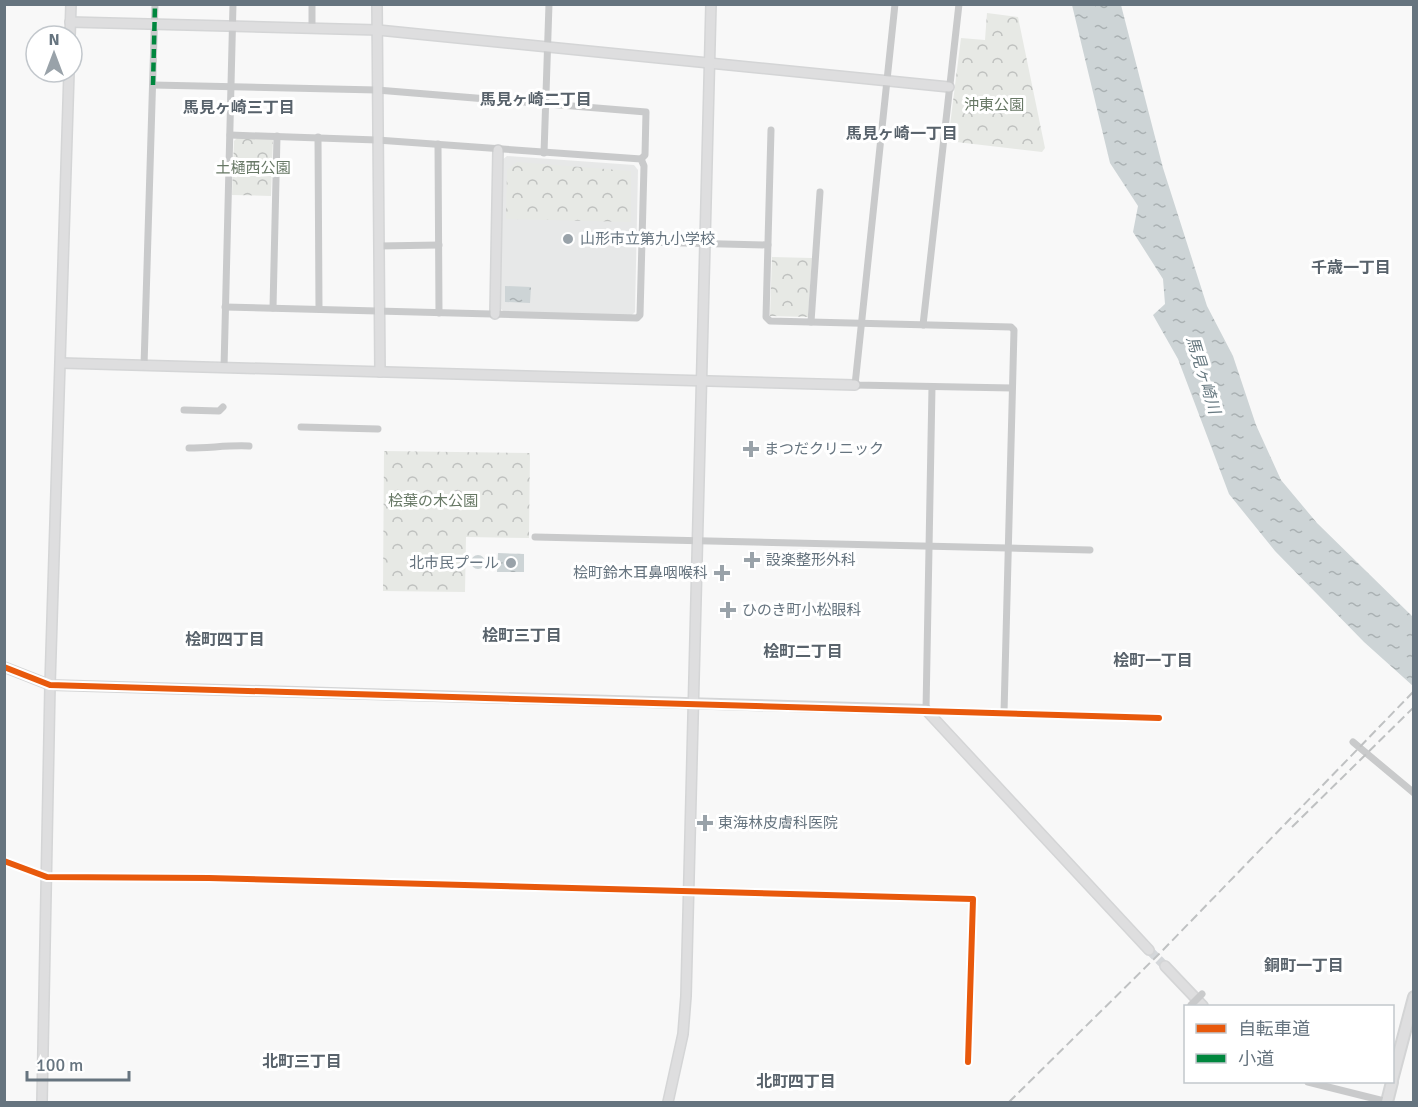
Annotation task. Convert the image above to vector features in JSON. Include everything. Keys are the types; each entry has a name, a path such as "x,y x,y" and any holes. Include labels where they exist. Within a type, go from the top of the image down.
{"main road":[{"path":"1394,1073 1413,998"},
{"path":"1387,1102 1392,1083"}],"street":[{"path":"71,4 70,22 378,30 949,87"},
{"path":"144,366 155,4"},
{"path":"224,368 233,4"},
{"path":"312,4 312,29"},
{"path":"377,4 380,372"},
{"path":"544,153 549,4"},
{"path":"668,1102 683,1034 694,703 711,4"},
{"path":"855,385 895,4"},
{"path":"923,325 959,4"},
{"path":"42,1102 50,685 69,84"},
{"path":"153,85 377,90 646,112 645,155 641,159"},
{"path":"771,130 766,317 770,321 1011,327 1014,330 1004,713"},
{"path":"230,135 377,140 641,159"},
{"path":"273,308 277,136"},
{"path":"318,137 319,309"},
{"path":"438,144 439,313"},
{"path":"495,314 498,150"},
{"path":"225,308 637,318 640,315 644,166 641,159"},
{"path":"811,322 820,192"},
{"path":"642,242 768,245"},
{"path":"379,246 439,245"},
{"path":"61,363 702,382 1012,388"},
{"path":"932,387 926,710 1149,950"},
{"path":"184,410 219,411 223,407"},
{"path":"301,427 378,429"},
{"path":"189,448 217,448 222,444 249,446"},
{"path":"535,537 1090,550"},
{"path":"4,667 50,685 1159,718"},
{"path":"1353,742 1413,793"},
{"path":"4,861 47,877 687,890 973,899 968,1062"},
{"path":"1165,966 1202,1005"},
{"path":"1191,1005 1202,994"},
{"path":"1312,1083 1387,1102"}],"shaded area":[{"name":"山形市立第九小学校","path":"507,156 634,165 638,170 635,312 631,316 504,312 499,307 501,161"}],"green space":[{"name":"沖東公園","path":"987,13 1018,17 1045,148 1042,152 948,141 961,38 985,40"},
{"name":"土樋西公園","path":"238,137 273,138 271,196 232,195 234,141"},
{"path":"517,162 631,171 631,222 506,219 507,170"},
{"path":"772,257 812,258 808,317 770,316"},
{"name":"桧葉の木公園","path":"384,451 530,453 529,538 466,537 465,592 383,591"}],"water":[{"name":"馬見ヶ崎川","path":"1072,5 1121,5 1163,168 1207,306 1233,356 1256,425 1281,480 1317,523 1413,617 1413,686 1364,642 1275,551 1229,494 1178,359 1153,315 1165,304 1163,279 1133,232 1138,206 1110,163"},
{"path":"505,286 531,287 530,303 505,302"},
{"name":"北市民プール","path":"498,553 524,554 524,572 497,572"},
{"path":"478,555 483,557 485,562 483,567 478,569 473,567 471,562 473,557"}],"tunnel":[{"path":"1149,950 1165,966"}],"railway":[{"path":"1009,1102 1163,950 1414,691"},
{"path":"1292,827 1414,707"}],"marked path":[{"path":"153,85 155,4"}],"cycle path":[{"path":"4,667 50,685 1159,718"},
{"path":"4,861 47,877 209,878 973,899 968,1062"}],"place":[{"name":"山形市立第九小学校","path":"568,239"},
{"name":"まつだクリニック","path":"751,449"},
{"name":"設楽整形外科","path":"752,560"},
{"name":"北市民プール","path":"511,563"},
{"name":"桧町鈴木耳鼻咽喉科","path":"722,573"},
{"name":"ひのき町小松眼科","path":"728,610"},
{"name":"東海林皮膚科医院","path":"705,823"}],"district":[{"name":"馬見ヶ崎二丁目","path":"536,100"},
{"name":"馬見ヶ崎三丁目","path":"239,108"},
{"name":"馬見ヶ崎一丁目","path":"902,134"},
{"name":"千歳一丁目","path":"1351,268"},
{"name":"桧町三丁目","path":"522,636"},
{"name":"桧町四丁目","path":"225,640"},
{"name":"桧町二丁目","path":"803,652"},
{"name":"桧町一丁目","path":"1153,661"},
{"name":"銅町一丁目","path":"1304,966"},
{"name":"北町三丁目","path":"302,1062"},
{"name":"北町四丁目","path":"796,1082"}]}
